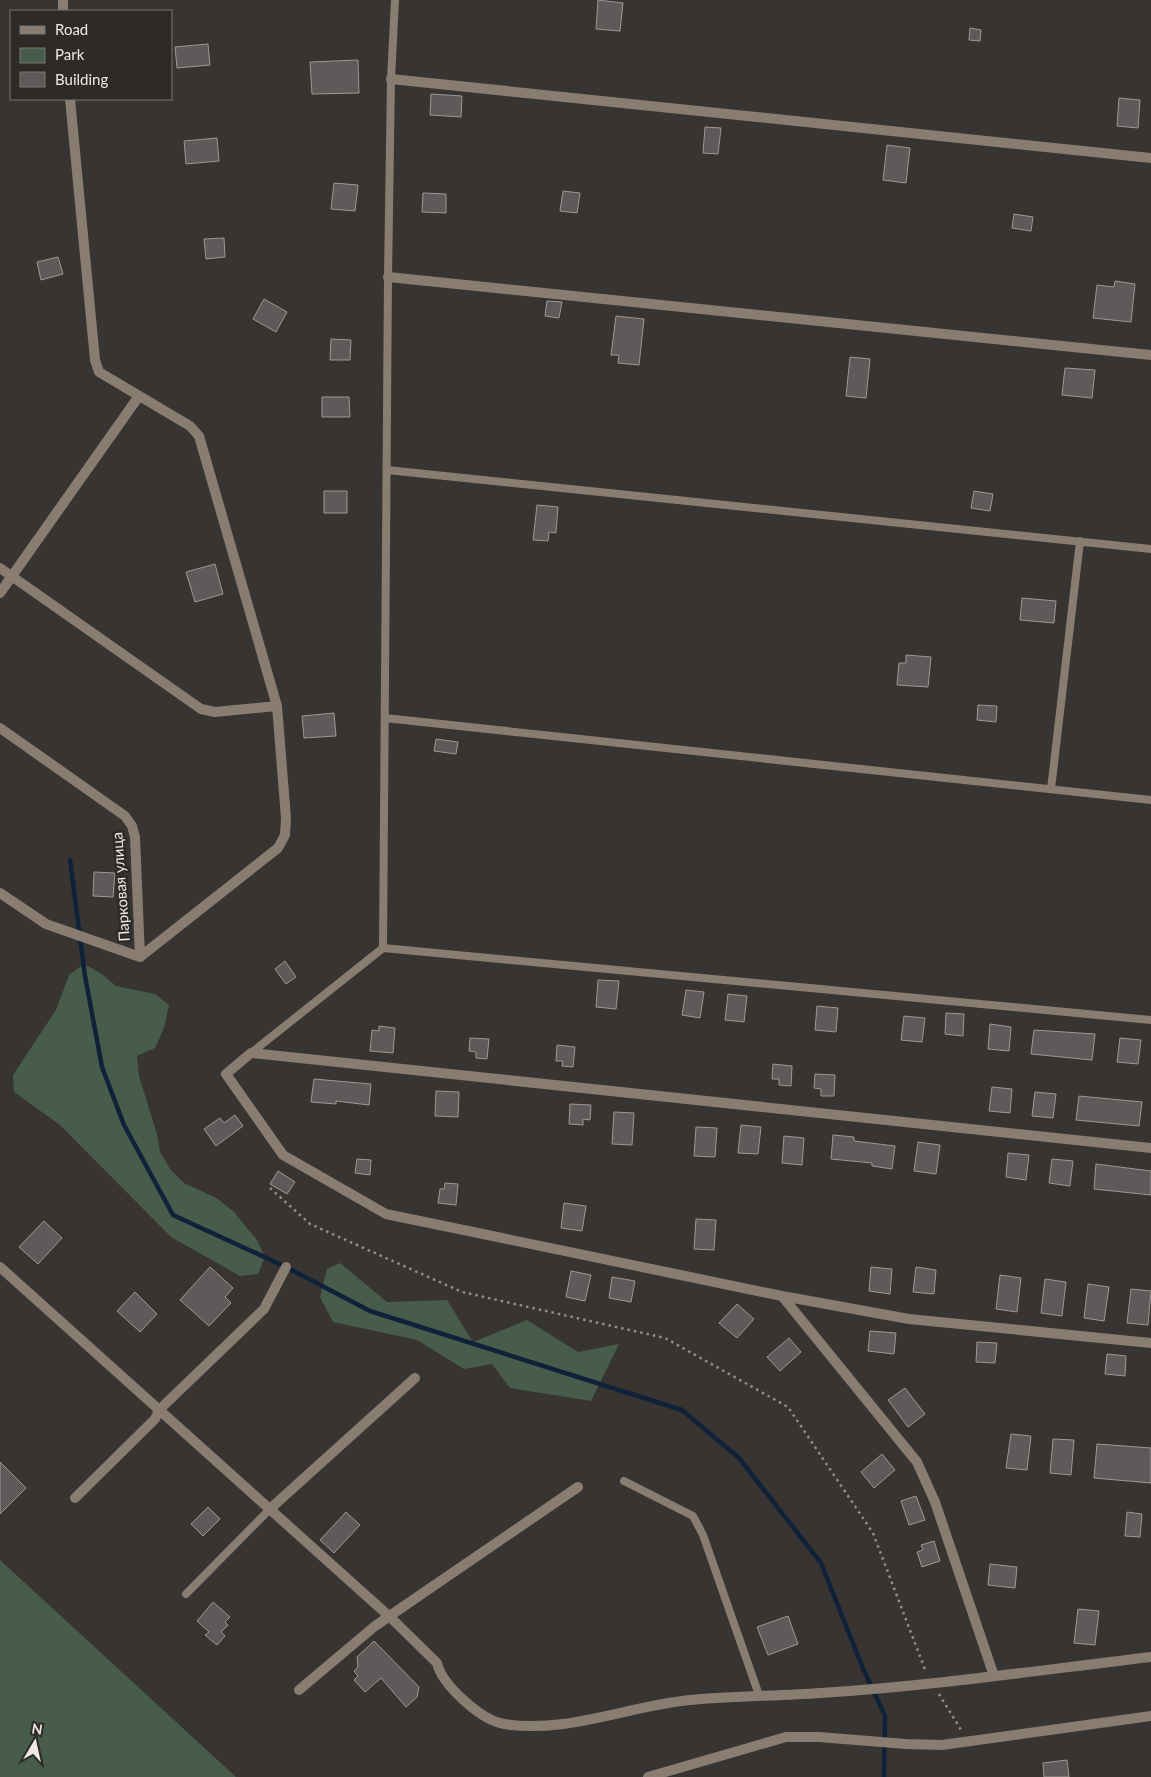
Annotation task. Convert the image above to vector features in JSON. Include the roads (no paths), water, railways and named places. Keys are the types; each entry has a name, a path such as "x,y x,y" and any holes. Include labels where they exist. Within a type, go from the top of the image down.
{"street":[{"path":"391,79 1151,158"},
{"path":"70,100 95,360 99,372 190,426 199,436 277,706 286,818 285,835 278,848 140,956"},
{"path":"388,277 1151,355"},
{"path":"0,593 139,396"},
{"path":"0,568 201,709 215,712 277,706"},
{"name":"Парковая улица","path":"0,728 125,816 132,826 135,837 140,956 46,924 0,894"},
{"path":"1151,1148 251,1053 226,1074 284,1155 386,1214 782,1296 909,1319 1151,1343"},
{"path":"0,1267 271,1508 390,1617 437,1663 439,1673 469,1706 501,1724 526,1727 550,1726 688,1700 933,1683 1151,1657"},
{"path":"75,1498 154,1419 159,1410 264,1309 286,1267"},
{"path":"782,1296 916,1462 935,1502 994,1676"},
{"path":"271,1508 415,1378"},
{"path":"298,1690 375,1626 578,1486"},
{"path":"648,1777 786,1737 820,1737 890,1743 942,1744 1151,1716"}],"lane":[{"path":"383,948 388,277 391,79 395,0"},
{"path":"387,470 1151,549"},
{"path":"1051,789 1080,541"},
{"path":"385,718 1151,800"},
{"path":"251,1053 383,948 1151,1020"},
{"path":"624,1481 693,1516 703,1535 759,1695"},
{"path":"186,1594 271,1508"}],"waterway":[{"path":"70,860 85,976 102,1067 124,1125 173,1215 286,1267 370,1311 682,1410 739,1458 821,1563 862,1666 885,1716 884,1777"}]}
